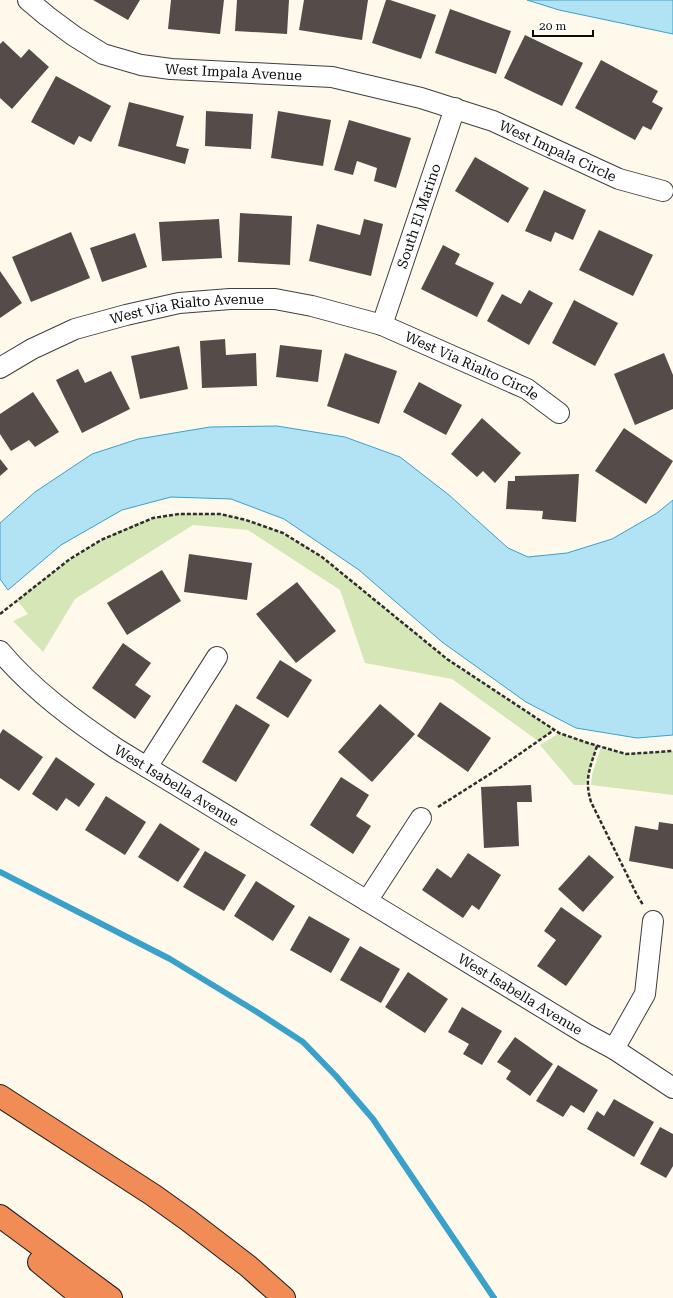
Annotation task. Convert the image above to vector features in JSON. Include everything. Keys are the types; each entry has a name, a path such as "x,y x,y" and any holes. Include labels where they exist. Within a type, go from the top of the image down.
{"highway":[{"path":"0,1096 153,1195 248,1266 284,1298"},
{"path":"0,1216 111,1298"},
{"path":"0,1230 83,1298"}],"street":[{"name":"West Impala Avenue","path":"28,0 46,16 103,54 141,65 171,69 332,77 421,98 455,108"},
{"name":"West Impala Circle","path":"455,108 493,121 619,179 663,191"},
{"name":"South El Marino","path":"382,325 455,108"},
{"name":"West Via Rialto Avenue","path":"0,368 32,350 75,330 179,303 230,299 275,299 312,306 382,325"},
{"name":"West Via Rialto Circle","path":"382,325 527,389 559,413"},
{"name":"West Isabella Avenue","path":"0,651 44,696 80,725 586,1034 614,1049 673,1088"},
{"path":"147,767 217,657"},
{"path":"367,901 421,818"},
{"path":"614,1049 645,994 653,921"}],"path":[{"path":"0,614 70,559 101,540 153,518 179,514 220,514 246,520 283,533 322,557 447,660 559,733 626,754 673,752"},
{"path":"421,818 498,769 554,730"},
{"path":"597,746 587,778 591,802 637,895 653,921"}],"green space":[{"path":"179,514 220,514 246,520 283,533 322,557 447,659 554,730 538,741 452,679 365,663 340,590 248,530 193,525 75,599 43,652 13,621 28,614 17,600 81,553 114,533 132,525 154,518"},
{"path":"559,733 597,746 585,785 574,785 540,745"},
{"path":"601,747 626,754 673,751 673,795 591,785 592,775"}],"water":[{"path":"527,0 673,0 673,34 559,10"},
{"path":"277,426 345,437 400,457 449,495 508,548 528,557 567,553 612,539 657,513 673,500 673,735 637,738 576,728 526,702 442,642 359,570 284,519 231,499 171,497 122,510 61,545 8,590 0,579 0,523 35,492 92,454 138,439 210,427"}],"building":[{"path":"93,0 140,0 128,20"},
{"path":"171,0 224,0 220,34 168,29"},
{"path":"237,0 289,0 287,34 235,31"},
{"path":"304,0 368,0 362,40 299,30"},
{"path":"386,0 436,15 421,59 372,43"},
{"path":"450,9 511,31 496,74 435,53"},
{"path":"525,35 583,63 562,106 504,78"},
{"path":"3,41 21,58 29,49 49,67 12,109 0,98 0,44"},
{"path":"601,60 658,91 652,102 663,108 651,130 643,126 635,140 575,108"},
{"path":"56,76 111,106 91,142 79,136 74,145 31,122"},
{"path":"129,102 184,116 176,146 189,149 185,164 118,146"},
{"path":"206,111 253,114 251,149 205,146"},
{"path":"278,111 331,120 323,166 271,158"},
{"path":"349,120 411,138 396,188 374,181 377,168 357,161 353,175 334,170"},
{"path":"475,157 529,188 508,223 455,191"},
{"path":"544,190 586,210 573,240 555,232 551,242 525,231"},
{"path":"240,213 292,216 290,265 238,262"},
{"path":"219,219 222,258 162,261 159,222"},
{"path":"364,219 383,224 371,276 309,261 317,224 360,235"},
{"path":"599,230 653,255 633,296 579,270"},
{"path":"71,232 90,278 31,302 12,257"},
{"path":"135,233 147,267 102,282 90,248"},
{"path":"443,245 460,254 455,264 494,283 477,317 421,289"},
{"path":"0,271 22,303 0,318"},
{"path":"529,290 553,303 529,345 487,321 502,294 521,304"},
{"path":"574,300 618,323 595,366 552,343"},
{"path":"225,339 226,355 256,353 257,386 202,388 200,341"},
{"path":"280,345 322,350 318,382 276,377"},
{"path":"179,346 188,389 140,399 131,356"},
{"path":"345,353 397,371 379,424 327,406"},
{"path":"664,353 673,375 673,409 635,425 614,374"},
{"path":"78,369 85,383 111,371 130,409 82,433 56,380"},
{"path":"419,382 462,405 446,435 403,412"},
{"path":"33,392 59,432 35,447 29,440 11,451 0,434 0,414"},
{"path":"482,418 521,453 495,483 483,471 477,477 451,454"},
{"path":"624,428 673,461 646,504 595,471"},
{"path":"0,459 8,469 0,476"},
{"path":"579,474 576,522 542,519 543,511 506,509 508,481 515,481 515,476"},
{"path":"189,554 252,563 247,600 184,592"},
{"path":"162,570 181,601 127,635 107,603"},
{"path":"297,582 336,631 296,663 256,614"},
{"path":"123,643 151,663 135,685 151,696 135,719 92,688"},
{"path":"280,660 312,680 288,718 256,698"},
{"path":"440,702 491,738 468,772 417,736"},
{"path":"236,704 270,725 236,782 202,762"},
{"path":"380,704 415,734 372,782 338,752"},
{"path":"3,729 43,757 19,791 0,778 0,734"},
{"path":"56,757 95,784 79,807 66,798 57,811 32,794"},
{"path":"341,777 369,795 356,816 371,826 353,854 310,825"},
{"path":"531,785 532,802 517,802 519,846 484,848 481,787"},
{"path":"106,796 146,822 125,855 85,830"},
{"path":"659,822 673,824 673,869 629,861 635,826 658,830"},
{"path":"160,823 200,849 178,882 138,857"},
{"path":"205,851 246,875 224,911 183,887"},
{"path":"468,853 501,875 479,910 472,905 463,918 422,890 437,868 451,878"},
{"path":"589,855 614,877 583,912 558,889"},
{"path":"256,881 295,906 273,941 234,916"},
{"path":"561,907 602,936 566,986 537,966 556,940 544,931"},
{"path":"309,916 350,939 331,973 290,950"},
{"path":"360,946 400,969 381,1003 340,980"},
{"path":"408,972 448,999 425,1033 385,1007"},
{"path":"462,1007 502,1031 482,1065 463,1054 469,1044 448,1032"},
{"path":"515,1037 553,1064 530,1096 506,1079 511,1071 497,1062"},
{"path":"558,1065 598,1090 584,1113 571,1105 563,1117 536,1101"},
{"path":"614,1099 654,1122 634,1157 587,1129 597,1111 604,1116"},
{"path":"660,1127 673,1134 673,1166 666,1178 640,1164"}],"waterway":[{"path":"0,872 170,959 303,1042 336,1076 373,1119 494,1298"}]}
